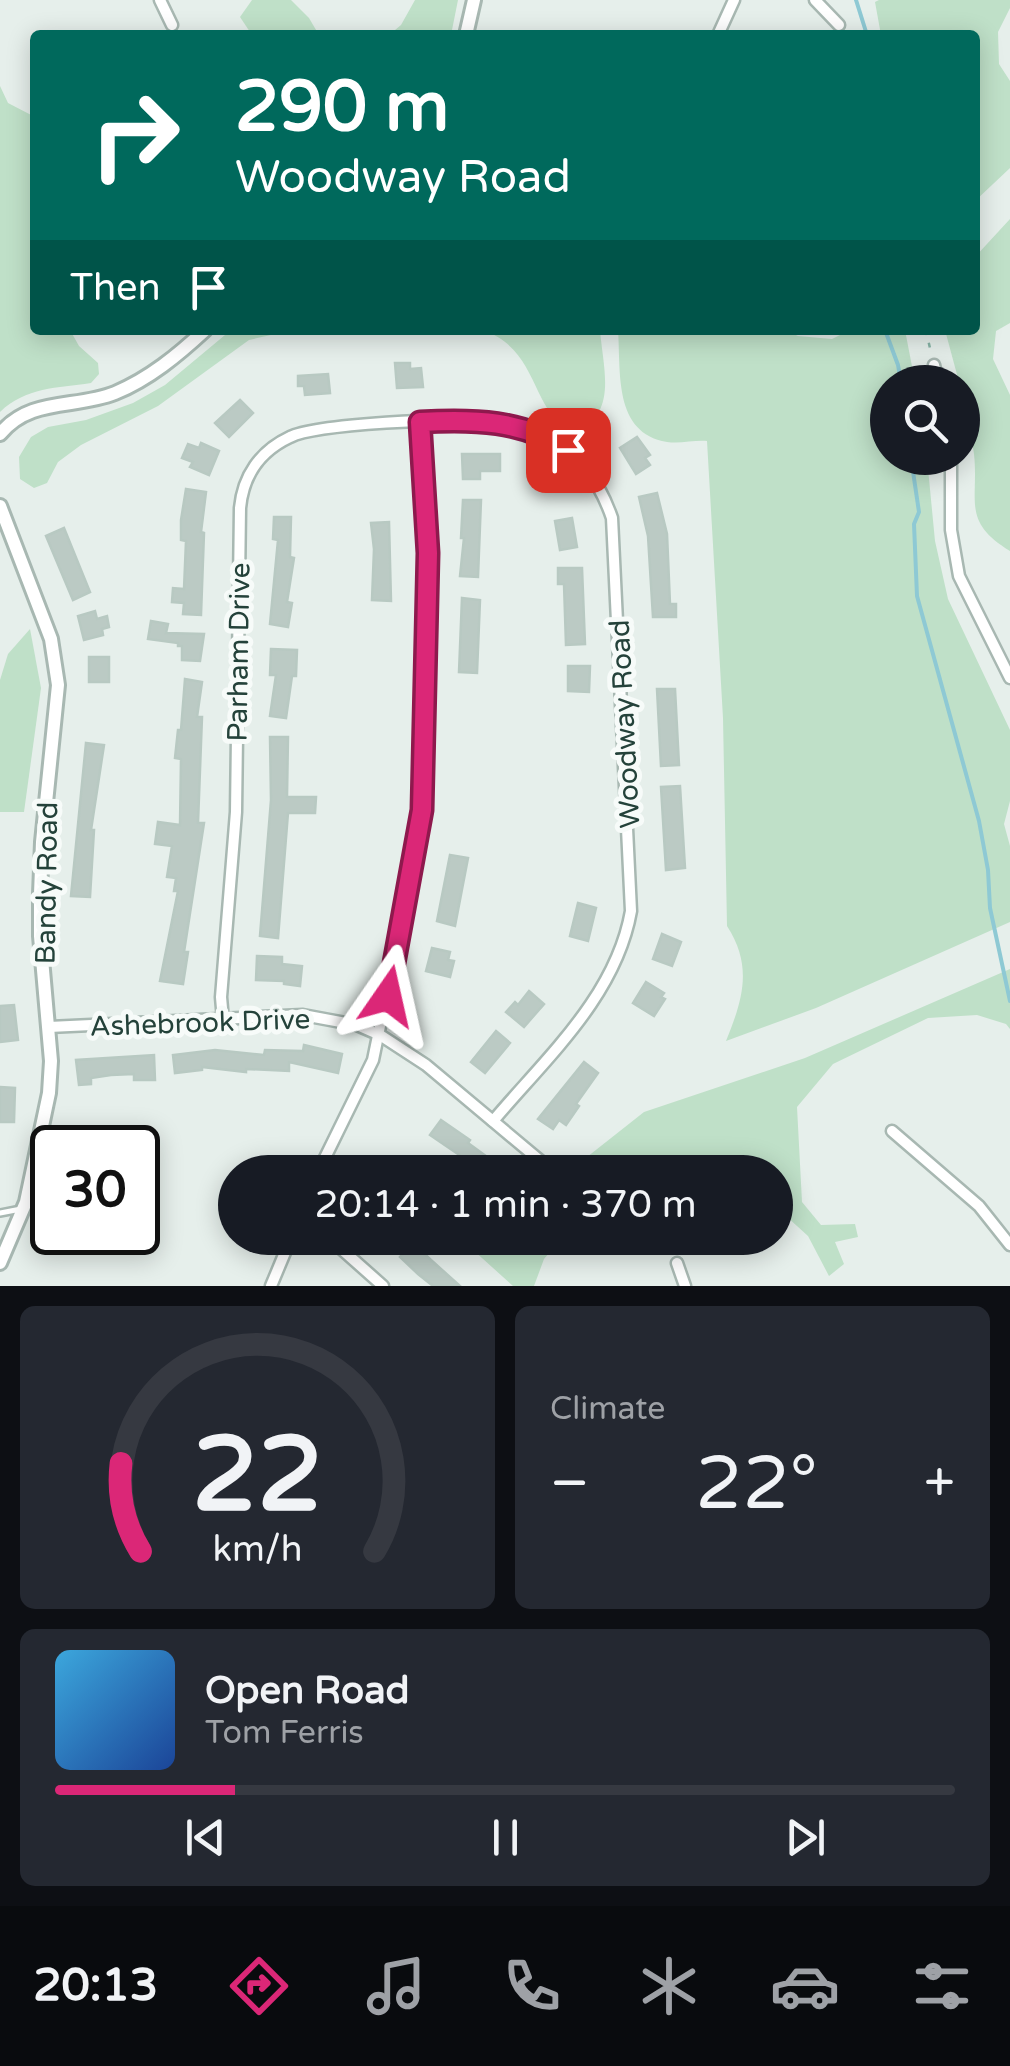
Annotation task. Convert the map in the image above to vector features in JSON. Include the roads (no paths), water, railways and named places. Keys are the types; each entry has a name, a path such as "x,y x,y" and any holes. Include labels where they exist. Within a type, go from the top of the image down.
{"street":[{"path":"160,0 172,25"},
{"path":"467,30 474,0"},
{"path":"720,30 734,0"},
{"path":"815,0 838,25"},
{"path":"0,434 9,422 30,410 90,401 129,386 199,335"},
{"name":"Woodway Road","path":"420,422 486,421 552,440 573,455 595,480 606,501 614,533 632,888 628,929 621,953 600,994 493,1121"},
{"path":"326,1155 373,1060 380,1035 422,810 428,553 420,422"},
{"name":"Parham Drive","path":"222,1020 236,812 240,508 246,478 271,449 299,432 420,422"},
{"path":"951,475 951,530 959,576 1010,678"},
{"name":"Bandy Road","path":"0,506 45,620 58,685 40,894 51,1061 45,1122 24,1208 0,1263"},
{"name":"Ashebrook Drive","path":"49,1027 303,1015 342,1021 380,1035 426,1064 533,1155"},
{"path":"892,1131 979,1206 1010,1244"},
{"path":"271,1286 285,1255"},
{"path":"349,1255 383,1286"},
{"path":"677,1262 685,1286"}],"lane":[{"path":"0,1213 24,1208"}],"waterway":[{"path":"856,0 865,30"},
{"path":"887,335 898,365"},
{"path":"914,475 919,512 914,524 917,596 979,821 990,908 1010,1001"}]}
